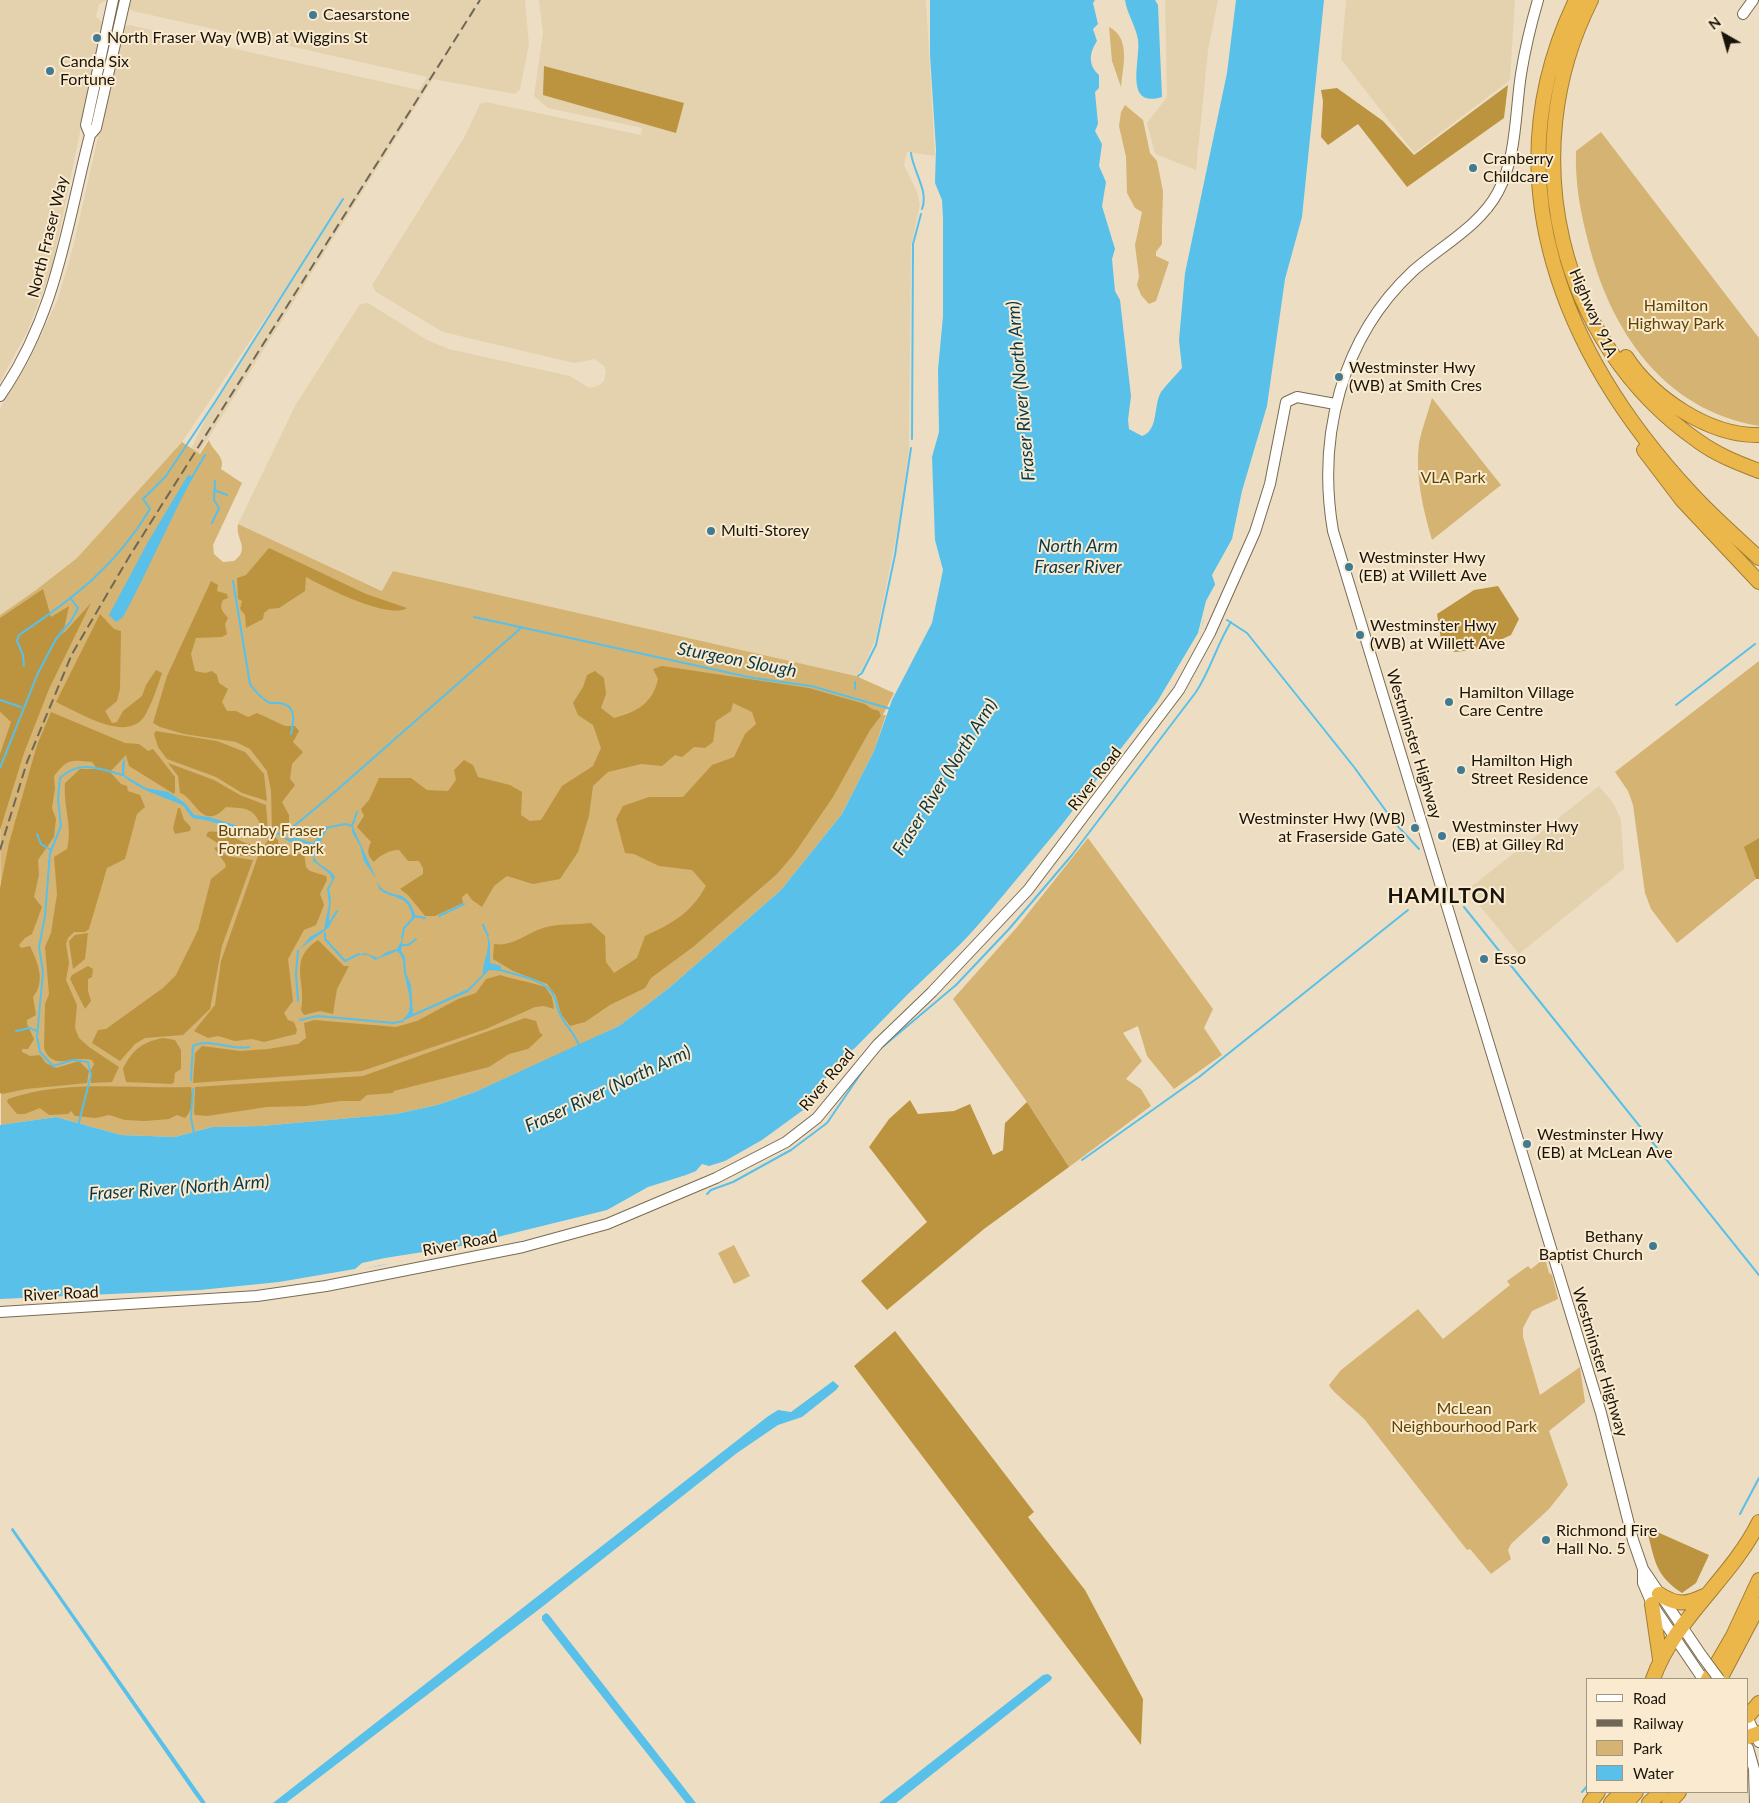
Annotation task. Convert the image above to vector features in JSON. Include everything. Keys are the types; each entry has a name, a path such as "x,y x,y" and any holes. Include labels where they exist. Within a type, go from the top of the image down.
{"highway":[{"name":"Highway 91A","path":"1576,0 1554,57 1544,99 1539,140 1539,190 1543,225 1561,290 1580,335 1602,375 1644,436 1691,493 1759,558"},
{"name":"Highway 91A","path":"1591,0 1572,44 1564,71 1555,114 1552,147 1558,225 1568,265 1599,334 1635,385 1671,421 1699,442 1727,458 1759,471"},
{"path":"1552,147 1565,222 1579,273 1604,326 1630,364 1665,398 1685,412 1706,423 1745,435 1759,435"},
{"path":"1602,375 1609,396 1649,457 1682,500 1759,582"},
{"path":"1653,1678 1660,1660 1746,1544 1759,1522"},
{"path":"1709,1678 1733,1636 1759,1580"},
{"path":"1660,1660 1656,1599 1682,1604 1707,1595"},
{"path":"1721,1678 1759,1606"},
{"path":"1749,1705 1759,1693"},
{"path":"1753,1730 1759,1703"},
{"path":"1611,1803 1621,1793"},
{"path":"1626,1803 1635,1793"},
{"path":"1649,1803 1660,1793"},
{"path":"1669,1803 1678,1793"}],"street":[{"name":"North Fraser Way","path":"90,135 86,125 113,0"},
{"name":"North Fraser Way","path":"0,396 23,358 46,309 57,277 90,135 96,128 125,0"},
{"name":"Westminster Highway","path":"1538,0 1522,66 1511,156 1498,193 1481,216 1413,272 1385,303 1352,358 1335,404 1327,466 1333,531 1598,1404 1633,1540 1643,1569 1643,1583 1656,1599 1678,1634 1694,1667 1702,1678"},
{"name":"River Road","path":"0,1312 265,1295 326,1286 523,1247 607,1224 716,1178 786,1142 817,1118 878,1044 932,992 1028,890 1155,724 1194,665 1255,532 1270,484 1286,402 1297,398 1335,404"},
{"name":"Westminster Highway","path":"1678,1634 1702,1656 1719,1678"},
{"path":"1749,1752 1754,1769 1755,1803"}],"shaded area":[{"path":"0,0 107,0 99,4 96,17 101,21 102,26 52,268 27,332 0,382"},
{"path":"127,0 525,0 529,44 520,89 515,94 433,79 79,645 185,461 205,420 319,239 182,442 77,558 0,615 0,408 28,363 58,299 73,247 123,27 129,25 419,90 427,77 133,11 128,8"},
{"path":"539,0 926,0 935,156 907,152 904,165 917,192 920,205 911,246 909,449 900,517 876,638 862,671 856,676 393,571 383,591 238,524 296,404 360,304 368,303 427,340 449,349 570,376 589,388 598,386 604,381 606,372 604,366 595,359 574,363 443,332 376,292 372,285 465,136 480,104 486,102 641,135 642,128 548,108 534,96 543,33"},
{"path":"1165,0 1218,0 1208,51 1196,170 1155,154 1147,123 1167,97"},
{"path":"1346,0 1515,0 1510,80 1414,153 1341,59"},
{"path":"1599,786 1613,803 1621,819 1624,869 1519,954 1467,890"}],"green space":[{"path":"1109,27 1116,32 1123,45 1124,62 1121,87 1112,61"},
{"path":"544,66 684,103 676,133 543,95"},
{"path":"1508,85 1504,118 1407,187 1358,124 1328,145 1321,137 1323,101 1321,90 1337,88 1383,121 1414,155"},
{"path":"1125,105 1143,120 1150,153 1157,161 1163,191 1162,244 1156,252 1156,256 1169,262 1156,301 1149,304 1141,295 1137,285 1139,277 1135,245 1142,212 1135,208 1127,193 1126,157 1119,126 1121,112"},
{"name":"Hamilton Highway Park","path":"1601,132 1759,338 1759,426 1725,417 1695,403 1669,384 1646,361 1626,334 1610,305 1588,241 1580,208 1576,174 1576,151"},
{"name":"VLA Park","path":"1432,398 1501,485 1432,540 1421,492 1418,455 1420,437"},
{"name":"Burnaby Fraser Foreshore Park","path":"209,440 222,461 221,469 242,483 213,545 214,554 223,562 234,561 241,552 238,524 382,591 393,571 856,676 894,693 883,715 886,715 874,751 842,814 781,890 669,988 619,1026 475,1092 437,1105 396,1114 261,1126 212,1127 175,1137 121,1135 56,1117 1,1125 0,712 9,720 0,709 0,615 77,558 182,442 200,454"},
{"path":"269,548 366,594 407,608 398,611 372,606 356,601 306,577 305,591 279,608 269,609 264,613 263,619 246,628 245,615 240,609 242,601 238,599 237,578 246,575"},
{"path":"211,581 218,585 217,591 227,594 228,598 223,600 221,607 228,618 225,624 227,634 222,637 196,638 191,654 195,671 205,673 212,671 217,675 219,683 228,689 222,702 227,711 236,711 248,717 257,713 285,726 295,726 299,731 293,742 303,752 292,764 290,779 295,785 282,802 289,815 289,827 272,831 271,791 267,771 250,749 236,742 184,734 153,723 167,676"},
{"path":"1498,586 1519,619 1511,635 1481,649 1455,652 1442,646 1437,614 1474,590"},
{"path":"43,589 51,617 69,606 63,634 91,603 49,689 24,753 0,830 0,754 11,722 0,712 0,618"},
{"path":"100,614 114,629 121,631 120,689 117,701 105,711 112,723 117,722 123,711 142,696 146,685 156,670 162,673 144,717 136,724 126,727 101,723 56,702"},
{"path":"1759,661 1759,879 1756,879 1677,943 1651,909 1645,893 1633,805 1628,791 1615,772"},
{"path":"662,666 809,688 865,704 879,711 881,716 870,730 833,797 794,854 777,874 693,947 651,978 645,988 610,1005 585,1022 570,1026 561,1014 556,996 547,984 513,971 493,959 494,944 513,942 548,926 591,923 605,936 606,962 614,973 637,958 645,936 680,917 694,904 706,886 692,870 659,866 634,854 625,853 616,819 623,806 649,797 683,797 712,765 734,757 745,734 756,724 752,712 733,703 731,711 716,721 713,742 705,748 694,747 682,757 675,755 662,766 641,764 608,772 593,786 589,816 578,852 560,879 533,884 507,876 494,886 482,907 472,900 467,893 462,897 463,903 435,916 425,916 408,895 400,889 423,874 423,868 419,861 408,861 399,850 396,850 382,855 374,862 368,853 371,842 357,827 364,816 361,809 369,800 379,778 411,778 427,790 448,791 456,780 454,770 464,760 473,765 478,777 510,785 522,792 521,815 530,821 541,820 562,786 593,766 601,748 593,725 578,715 573,703 583,687 587,675 595,671 604,678 606,694 601,708 614,718 630,713 648,700 656,687 658,679 653,669"},
{"path":"51,712 125,743 139,744 148,751 153,749 175,777 175,792 174,794 129,766 126,755 110,772 121,784 127,786 128,791 140,795 145,807 137,814 125,859 107,868 89,929 85,932 74,932 68,938 66,944 69,963 66,980 77,1005 75,1028 79,1038 119,1067 112,1082 91,1083 91,1070 94,1064 92,1060 58,1061 52,1059 44,1048 45,1004 49,994 45,947 51,933 57,894 54,857 67,849 69,841 65,783 80,769 97,769 92,762 70,761 54,776 55,788 52,808 56,819 54,837 38,860 39,875 34,897 42,907 32,934 19,945 21,948 30,946 38,965 40,978 37,991 33,997 36,1015 27,1020 34,1039 28,1049 22,1049 22,1052 30,1056 40,1055 46,1063 56,1068 79,1061 89,1071 87,1083 26,1089 2,1094 0,1093 0,888 9,843 37,745"},
{"path":"156,731 217,741 245,752 264,774 267,801 242,793 216,777 167,759 158,747 154,734"},
{"path":"168,763 214,780 240,795 266,805 268,830 262,829 256,816 244,809 226,807 218,814 205,815 180,793 178,776"},
{"path":"178,808 180,808 184,820 191,827 190,831 175,834 173,828"},
{"path":"208,832 229,835 255,845 259,848 258,853 251,856 237,855 206,836"},
{"path":"275,837 278,840 279,847 287,855 304,853 306,867 310,871 326,876 327,880 320,894 324,905 316,925 304,930 288,959 293,1001 284,1013 288,1020 294,1022 297,1030 296,1034 264,1042 252,1039 235,1041 218,1036 208,1038 194,1031 215,1005 221,961 258,856 268,840"},
{"path":"1088,838 1213,1009 1204,1028 1222,1055 1174,1089 1147,1056 1138,1026 1123,1033 1142,1061 1126,1079 1141,1089 1151,1106 1069,1167 1027,1102 953,999 1018,926"},
{"path":"1759,838 1759,879 1756,879 1744,847"},
{"path":"217,847 227,856 253,860 222,946 210,1009 183,1035 145,1038 135,1044 120,1061 92,1043 98,1030 106,1029 163,988 176,975 198,930 211,879 226,867 214,848"},
{"path":"88,933 85,959 73,969 69,941 75,935"},
{"path":"318,940 344,966 349,966 337,989 333,1014 320,1011 304,1015 301,1010 301,964 303,955"},
{"path":"88,966 93,969 92,977 88,979 88,991 91,1001 85,1009 70,979 72,975"},
{"path":"500,975 545,987 552,997 554,1009 544,1006 535,1007 486,1029 362,1071 193,1083 195,1053 202,1046 240,1051 298,1044 306,1038 304,1023 314,1020 396,1027 417,1021 458,999 476,993 486,979"},
{"path":"525,1018 536,1021 540,1033 543,1035 528,1049 509,1054 489,1067 394,1091 393,1093 367,1095 360,1101 340,1101 307,1106 267,1107 207,1116 195,1115 194,1113 195,1087 363,1076"},
{"path":"163,1038 175,1040 181,1050 181,1069 175,1073 174,1082 172,1084 126,1082 123,1069 134,1052 149,1042"},
{"path":"75,1087 191,1087 192,1104 185,1118 177,1115 169,1119 125,1120 109,1115 96,1118 75,1116 71,1111 68,1114 49,1115 40,1108 25,1114 17,1114 7,1102 8,1099 30,1093"},
{"path":"910,1100 918,1114 954,1111 970,1104 993,1155 1003,1150 1005,1123 1027,1102 1069,1167 984,1229 887,1310 861,1281 927,1222 869,1147 889,1119"},
{"path":"734,1245 750,1276 734,1284 718,1253"},
{"name":"McLean Neighbourhood Park","path":"1545,1258 1549,1273 1552,1275 1558,1299 1532,1311 1523,1328 1523,1337 1540,1395 1580,1367 1585,1402 1549,1431 1568,1485 1549,1509 1511,1544 1508,1550 1511,1559 1491,1574 1470,1549 1467,1550 1365,1420 1334,1392 1329,1385 1341,1370 1418,1309 1443,1339 1510,1285 1507,1281 1528,1266 1531,1269"},
{"path":"895,1331 1034,1512 1028,1517 1085,1590 1143,1699 1141,1745 854,1366"},
{"path":"1646,1527 1709,1555 1696,1583 1682,1593 1665,1579 1656,1565"}],"water":[{"name":"North Arm Fraser River","path":"930,0 1095,0 1093,3 1098,24 1093,29 1097,41 1092,50 1091,63 1099,75 1099,88 1095,92 1098,124 1095,131 1102,144 1099,166 1106,182 1102,206 1115,249 1112,259 1115,291 1120,300 1131,396 1128,420 1129,429 1142,436 1151,429 1161,392 1182,368 1179,340 1185,273 1227,73 1236,0 1324,0 1302,217 1285,279 1267,406 1242,491 1232,539 1212,575 1216,587 1208,602 1200,634 1143,728 1037,860 950,956 829,1079 798,1121 751,1150 702,1173 649,1190 609,1212 555,1230 299,1282 217,1290 0,1303 0,1125 56,1117 121,1135 175,1137 212,1127 261,1126 396,1114 437,1105 475,1092 619,1026 669,988 781,890 842,814 874,751 892,700 932,623 943,570 935,540 932,457 939,432 938,370 943,316 943,218 942,200 935,183 936,149 930,55"},
{"path":"1125,0 1155,0 1158,5 1162,97 1150,99 1142,96 1138,89 1136,80 1138,40"},
{"path":"188,475 193,477 123,617 116,622 109,615 148,542"},
{"path":"125,758 124,775 146,788 168,792 185,803 194,815 209,817 257,832 253,836 211,821 193,818 182,805 143,789 122,775 122,763"},
{"path":"352,825 377,879 364,861 360,846 352,832"},
{"path":"327,826 328,828 314,857 318,863 335,877 329,889 331,899 330,926 297,953 310,937 324,929 329,904 327,889 332,880 330,874 313,861 314,847 297,840 290,842 285,839 297,838 313,843"},
{"path":"377,881 385,891 404,897 412,907 416,917 412,917 410,909 403,900 379,889"},
{"path":"487,935 490,942 490,963 501,966 501,971 489,970 468,992 402,1021 409,1012 410,1003 403,960 400,954 397,951 375,960 368,955 358,955 365,953 378,958 387,952 397,949 403,938 401,951 405,957 406,973 411,985 413,1014 468,989 483,974 488,946"},
{"path":"833,1381 839,1386 836,1390 802,1417 778,1425 737,1453 542,1607 286,1803 273,1803 767,1417 778,1410 791,1412"},
{"path":"12,1528 206,1803 201,1803 195,1795 11,1530"},
{"path":"546,1613 696,1803 686,1803 542,1620 542,1616"},
{"path":"1048,1674 1052,1677 1051,1680 896,1803 879,1803 1043,1675"}],"pier":[{"path":"1217,581 1218,587 1203,621 1200,636 1184,668 1140,735 1039,861 951,957 831,1081 800,1122 752,1152 703,1175 650,1192 610,1215 555,1232 419,1260 381,1265 300,1284 109,1301 0,1305 0,1299 200,1290 279,1282 355,1269 362,1263 461,1246 607,1210 648,1187 696,1171 702,1164 709,1166 725,1161 762,1140 810,1105 820,1086 839,1060 855,1048 971,934 1060,827 1157,702 1198,633 1206,601"}],"waterway":[{"path":"911,153 924,195 922,209"},
{"path":"24,666 23,655 17,641 19,635 76,594 123,548 150,509 143,499 166,476 343,199"},
{"path":"912,439 913,244 921,214"},
{"path":"858,676 862,673 876,645 895,555 911,448"},
{"path":"191,479 205,455"},
{"path":"212,523 219,508 214,500 215,481"},
{"path":"214,490 227,495"},
{"path":"233,581 250,684 267,702 288,706 293,714 291,734"},
{"path":"0,768 38,673 56,639 71,621 78,608 71,599"},
{"name":"Sturgeon Slough","path":"474,617 753,678 811,686 891,709"},
{"path":"1227,620 1247,633 1354,767 1394,822 1419,849"},
{"path":"880,1049 956,985 1009,929 1072,855 1196,692 1231,622"},
{"path":"282,836 521,628"},
{"path":"1676,705 1755,644"},
{"path":"855,682 855,689"},
{"path":"0,700 21,707"},
{"path":"78,1126 91,1075 88,1062 73,1060 53,1066 40,1052 37,1037 43,972 39,947 45,916 50,853 61,826 58,799 60,778 67,772 82,767 98,768 123,775"},
{"path":"352,826 357,812"},
{"path":"326,828 345,824 352,826"},
{"path":"256,832 280,834 287,839"},
{"path":"37,834 41,844 51,850"},
{"path":"439,916 464,904"},
{"path":"1464,907 1759,1275"},
{"path":"1082,1160 1199,1077 1408,910"},
{"path":"329,924 337,911"},
{"path":"413,916 425,918"},
{"path":"402,938 404,928 414,917"},
{"path":"483,925 488,936"},
{"path":"325,933 325,939 345,961 359,954"},
{"path":"402,945 408,945 416,939"},
{"path":"298,951 296,974 298,1001"},
{"path":"500,970 538,982 550,990 555,998 560,1014 579,1046"},
{"path":"300,1020 318,1016 394,1023 403,1021"},
{"path":"16,1031 30,1028 37,1031"},
{"path":"191,1080 193,1046 213,1043 242,1048 249,1047"},
{"path":"707,1194 711,1190 733,1182 791,1150 827,1123 866,1066"},
{"path":"193,1089 191,1118 194,1133"},
{"path":"1740,1514 1759,1478"},
{"path":"1582,1792 1586,1787"}],"railway":[{"path":"0,850 27,762 72,654 129,557 480,0"}],"place":[{"name":"Caesarstone","path":"313,15"},
{"name":"North Fraser Way (WB) at Wiggins St","path":"97,38"},
{"name":"Canda Six Fortune","path":"50,71"},
{"name":"Cranberry Childcare","path":"1473,168"},
{"name":"Westminster Hwy (WB) at Smith Cres","path":"1339,377"},
{"name":"Multi-Storey","path":"711,531"},
{"name":"Westminster Hwy (EB) at Willett Ave","path":"1349,567"},
{"name":"Westminster Hwy (WB) at Willett Ave","path":"1360,635"},
{"name":"Hamilton Village Care Centre","path":"1449,702"},
{"name":"Hamilton High Street Residence","path":"1461,770"},
{"name":"Westminster Hwy (WB) at Fraserside Gate","path":"1415,828"},
{"name":"Westminster Hwy (EB) at Gilley Rd","path":"1442,836"},
{"name":"Esso","path":"1484,959"},
{"name":"Westminster Hwy (EB) at McLean Ave","path":"1527,1144"},
{"name":"Bethany Baptist Church","path":"1653,1246"},
{"name":"Richmond Fire Hall No. 5","path":"1546,1540"}],"district":[{"name":"HAMILTON","path":"1447,896"}],"water label":[{"name":"Fraser River (North Arm)","path":"1021,391"},
{"name":"Fraser River (North Arm)","path":"945,777"},
{"name":"Fraser River (North Arm)","path":"608,1089"},
{"name":"Fraser River (North Arm)","path":"179,1188"}]}
